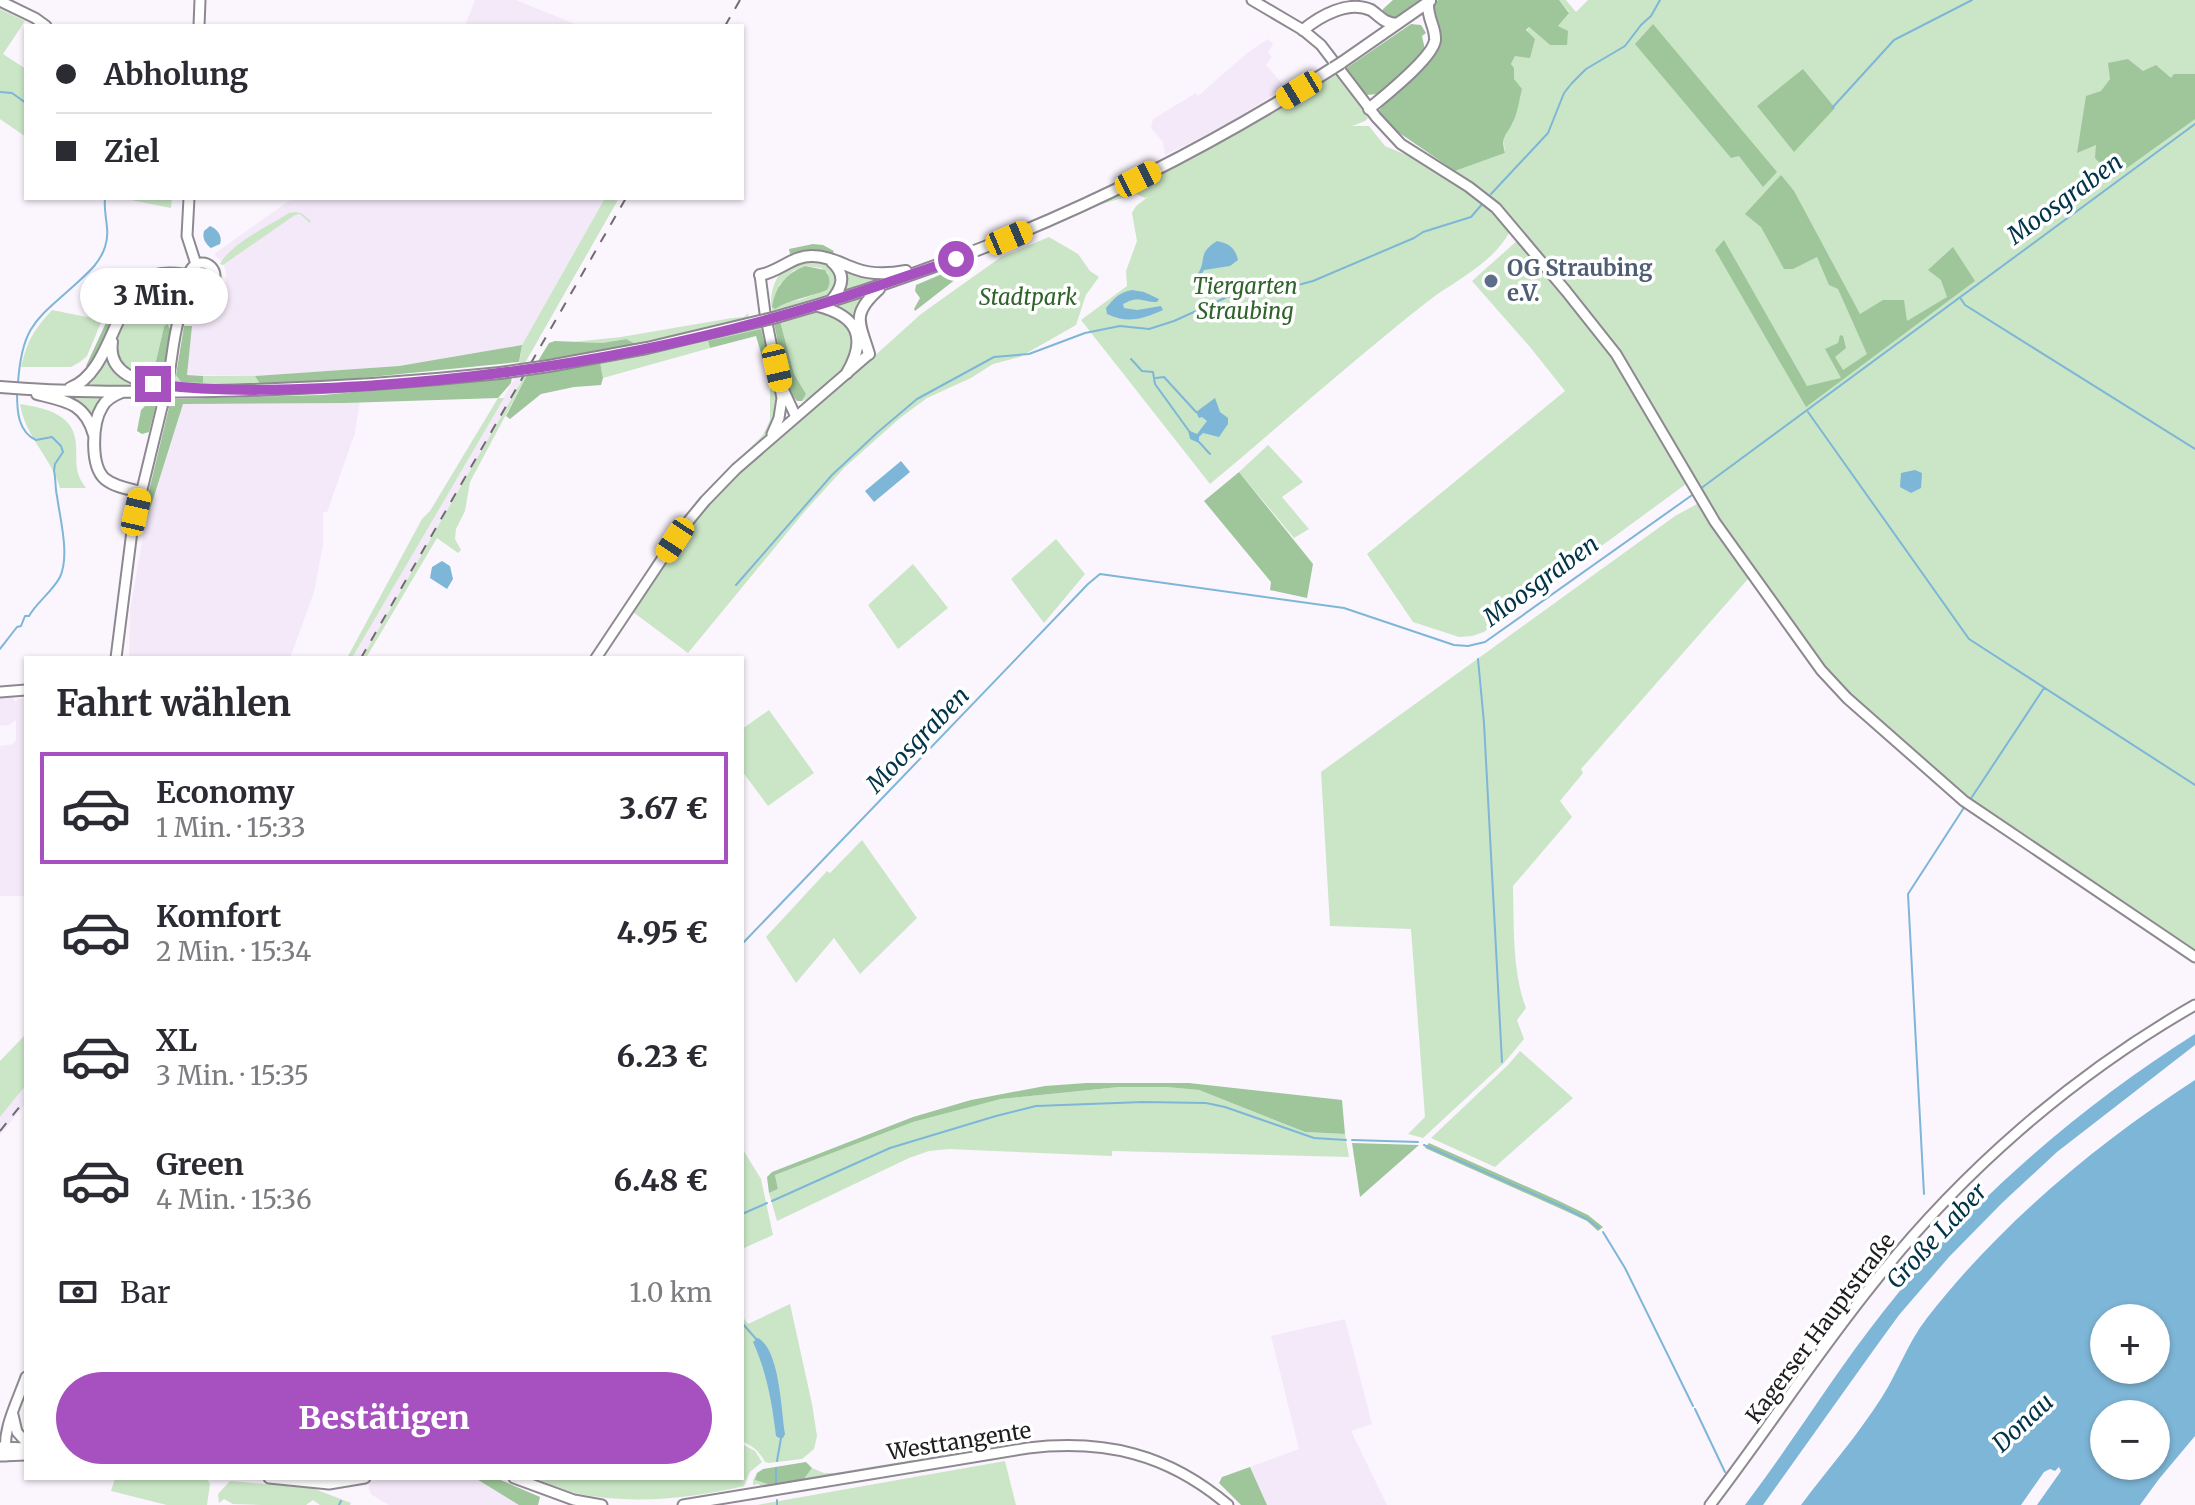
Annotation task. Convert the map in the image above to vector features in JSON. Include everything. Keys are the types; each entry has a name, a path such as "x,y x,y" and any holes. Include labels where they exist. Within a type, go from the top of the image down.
{"main road":[{"path":"3,387 124,392 372,385 549,366 647,348 773,318 884,284 1049,222 1243,123 1337,66 1430,1"},
{"path":"1369,109 1430,53 1435,39 1430,22 1430,1"},
{"path":"1303,30 1328,12 1348,5 1362,5 1381,20 1397,24"},
{"path":"1410,16 1422,17 1430,22"},
{"path":"1381,20 1381,35"},
{"path":"760,275 801,257 813,256 876,273 897,273 940,264"},
{"path":"827,258 838,266 842,276 841,287 831,301"},
{"path":"64,390 88,377 127,304 142,284 157,275 188,275"},
{"path":"869,354 860,330 860,319 868,299 884,284"},
{"path":"816,306 840,313 850,322 857,337 858,348 847,373"},
{"path":"115,329 110,354 118,368 128,375 153,384 217,391"},
{"path":"858,348 869,354"},
{"path":"24,388 74,405 88,418 101,475 114,484 141,492"},
{"path":"94,436 102,406 114,395 124,392"}],"street":[{"path":"199,24 200,0"},
{"path":"1252,0 1303,30 1321,45 1385,129 1401,144 1496,208 1616,354 1695,491 1821,670 1860,711 1964,801 2195,957"},
{"path":"0,1 43,24"},
{"path":"189,200 187,236 196,264"},
{"path":"207,263 213,268 214,282 208,288 194,287 190,282 190,268 196,264 207,263"},
{"path":"760,275 781,386 782,408 776,427 766,443"},
{"path":"119,656 132,531 180,316 194,287"},
{"path":"597,656 698,509 727,477 869,354"},
{"path":"781,386 796,417"},
{"path":"782,408 796,417"},
{"path":"0,692 24,690"},
{"name":"Kagerser Hauptstraße","path":"1710,1505 1865,1294 1945,1201 2018,1131 2069,1090 2124,1050 2195,1005"},
{"path":"3,1452 7,1428 24,1382"},
{"path":"13,1412 15,1429 24,1440"},
{"name":"Westtangente","path":"683,1505 1065,1444 1105,1447 1146,1456 1187,1475 1228,1505"},
{"path":"3,1452 24,1448"},
{"path":"3,1452 24,1455"},
{"path":"289,1480 329,1484 352,1480"},
{"path":"519,1480 574,1500 602,1505"}],"shaded area":[{"path":"475,0 516,0 575,24 466,24"},
{"path":"1268,39 1273,44 1268,53 1272,57 1266,65 1285,87 1228,124 1165,155 1163,142 1151,128 1153,119 1196,93 1198,96 1247,53"},
{"path":"290,200 604,200 522,345 399,366 255,376 187,375 193,306 201,300 215,297 226,282 223,263 214,254"},
{"path":"525,375 363,656 353,656 516,376"},
{"path":"360,401 355,433 327,512 323,512 323,545 314,592 291,656 129,656 130,610 145,525 183,403"},
{"path":"12,697 16,702 24,698 24,896 0,896 0,746 13,744 16,740 16,720 0,726 0,698"},
{"path":"24,1087 24,1105 0,1135 0,1117"},
{"path":"1345,1319 1372,1424 1351,1431 1387,1505 1267,1505 1250,1467 1299,1449 1271,1336"},
{"path":"501,1480 540,1497 538,1505 389,1505 372,1495 369,1482"}],"green space":[{"path":"1393,0 1424,0 1397,20 1391,20 1383,14 1383,9"},
{"path":"1438,0 1559,0 1569,13 1558,26 1568,31 1567,45 1550,45 1529,27 1526,30 1535,39 1530,58 1515,56 1511,64 1514,79 1522,89 1515,118 1504,139 1505,153 1455,171 1395,130 1378,112 1437,50 1440,39 1432,18 1433,5"},
{"path":"1559,0 1566,0 1576,12 1588,0 2195,0 2195,953 1959,792 1871,716 1826,671 1705,500 1621,354 1486,192 1455,171 1505,153 1503,136 1513,123 1514,68 1511,64 1529,27 1550,45 1558,26 1569,12"},
{"path":"0,9 25,21 3,54 24,68 24,136 0,119"},
{"path":"1411,24 1421,25 1426,33 1422,36 1425,50 1380,94 1365,95 1345,69"},
{"path":"1653,24 1777,172 1763,187 1739,156 1731,158 1635,44"},
{"path":"2128,59 2143,71 2156,65 2171,78 2174,74 2195,74 2195,119 2113,178 2095,158 2096,145 2077,153 2086,96 2101,91 2110,79 2108,63"},
{"path":"1803,69 1835,108 1794,152 1757,106"},
{"name":"Tiergarten Straubing","path":"1335,72 1368,118 1352,126 1369,126 1385,146 1418,160 1487,206 1510,231 1484,262 1399,324 1210,484 1081,320 1127,286 1126,271 1137,241 1132,213 1149,196 1145,198 1136,194 1092,207 1254,123"},
{"path":"1781,175 1794,191 1860,314 1883,300 1904,300 1907,321 1947,297 1941,280 1928,270 1953,247 1975,281 1806,407 1715,250 1724,240 1807,386 1841,378 1825,349 1838,343 1840,335 1846,348 1835,357 1843,370 1867,354 1838,289 1829,285 1817,257 1793,269 1784,269 1761,227 1745,214"},
{"path":"131,200 172,200 171,208"},
{"path":"604,200 618,200 525,363 519,364 522,345"},
{"path":"295,212 301,213 310,223 300,214 295,215 223,265 220,264 241,242"},
{"name":"Stadtpark","path":"1049,237 1078,254 1090,271 1099,277 1086,295 1076,325 1020,357 993,364 927,398 900,418 845,467 805,511 688,653 633,612 701,510 738,472 921,314 1001,257"},
{"path":"1519,239 1626,376 1686,484 1484,632 1459,637 1413,622 1367,554 1565,391 1472,281"},
{"path":"813,244 834,251 832,254 810,250 790,254 789,249"},
{"path":"824,260 837,269 837,289 825,299 773,314 772,290 784,269 798,261","holes":["805,266 821,268 828,273 827,290 786,302 779,285 793,271"]},
{"path":"968,263 970,268 915,311 920,298 915,291 916,285"},
{"path":"197,266 205,266 211,276 205,286 197,286 191,280 191,272"},
{"path":"805,266 825,270 829,280 827,290 775,309 772,307 782,282"},
{"path":"843,269 890,277 842,293"},
{"path":"130,277 133,285 91,367 86,366 123,286"},
{"path":"166,277 178,279 181,288 171,330 170,326 164,327 155,365 160,370 164,368 161,383 128,373 114,353 121,326 136,297 148,284"},
{"path":"866,293 856,323 830,305"},
{"path":"52,310 102,320 87,356 71,367 21,367 32,336"},
{"path":"807,312 833,313 850,326 855,344 853,354 835,379 802,401 806,394 794,374 780,321"},
{"path":"748,313 749,319 638,345 626,339 602,343 573,342 744,317"},
{"path":"780,321 794,374 806,394 802,401 797,401 793,395 786,376 774,323"},
{"path":"167,324 171,330 164,368 158,369 155,365"},
{"path":"184,326 192,326 187,375 203,376 203,383 181,382 176,375"},
{"path":"762,326 776,390 773,422 760,441 695,503 763,435 770,420 770,384 774,382 761,330 708,342 710,348 603,378 600,362"},
{"path":"761,329 774,383 770,384 756,336 710,348 708,341"},
{"path":"626,339 638,345 538,361 549,343 555,341 602,343"},
{"path":"522,345 519,362 331,381 260,384 255,376 399,366"},
{"path":"107,352 144,386 144,388 84,387"},
{"path":"600,362 601,385 541,394 510,419 506,416 527,375"},
{"path":"176,375 181,382 203,383 203,376 255,376 260,384 173,385"},
{"path":"527,375 470,482 465,511 456,529 455,539 461,550 458,553 437,538 367,656 363,656"},
{"path":"512,376 511,383 498,398 183,404 145,525 141,524 171,399 323,395"},
{"path":"54,393 105,395 93,418"},
{"path":"498,398 504,398 353,656 348,656 422,519 430,511"},
{"path":"20,404 57,414 70,426 76,445 78,472 86,488 60,488 51,466 27,427"},
{"path":"156,405 149,432 142,434 137,431 141,410 145,406"},
{"path":"1268,445 1303,482 1282,497 1309,529 1294,538 1239,472"},
{"path":"1239,472 1313,564 1307,598 1270,590 1271,582 1204,501"},
{"path":"1697,504 1748,579 1581,769 1583,773 1560,801 1572,817 1513,886 1516,963 1526,1008 1517,1020 1524,1039 1504,1063 1423,1138 1408,1134 1425,1117 1411,929 1330,926 1321,772 1675,516"},
{"path":"1056,539 1085,574 1044,623 1011,579"},
{"path":"913,564 948,608 898,649 868,605"},
{"path":"769,710 814,773 768,806 744,774 744,728"},
{"path":"862,840 917,918 860,974 834,938 796,983 766,937 827,871 830,873"},
{"path":"24,1036 24,1087 0,1117 0,1061"},
{"path":"1520,1051 1573,1098 1495,1167 1431,1138 1508,1065"},
{"path":"1189,1083 1342,1100 1345,1134 1305,1132 1199,1090 1119,1087 1001,1099 913,1122 775,1175 778,1189 769,1193 767,1177 772,1172 913,1117 971,1100 1045,1086"},
{"path":"1119,1087 1199,1090 1305,1132 1345,1134 1349,1157 1112,1151 1112,1156 949,1149 929,1151 777,1221 769,1193 778,1189 775,1175 913,1122 1001,1099"},
{"path":"1352,1143 1419,1145 1360,1197"},
{"path":"1429,1143 1557,1200 1588,1215 1603,1227 1598,1231 1587,1221 1425,1148"},
{"path":"744,1151 761,1179 773,1235 744,1248"},
{"path":"790,1304 817,1436 814,1449 802,1459 765,1462 756,1450 744,1442 744,1319 748,1324"},
{"path":"744,1445 755,1451 762,1462 750,1472 744,1486 702,1494 660,1499 617,1499 575,1493 539,1480 744,1480"},
{"path":"998,1446 999,1449 761,1488 759,1484 753,1485 757,1473 756,1480 804,1479 812,1468 835,1473"},
{"path":"1005,1461 1016,1505 757,1505"},
{"path":"806,1462 812,1468 804,1479 768,1484 755,1480 757,1473 763,1469"},
{"path":"1250,1467 1267,1505 1241,1505 1219,1483 1222,1477"},
{"path":"114,1480 208,1480 210,1484 207,1505 167,1505 111,1491"},
{"path":"478,1480 501,1480 540,1497 538,1505 519,1505"},
{"path":"230,1481 312,1488 351,1503 320,1505 313,1500 306,1505 261,1505 233,1504 224,1499 219,1503 218,1494"}],"water":[{"path":"210,226 221,238 220,244 211,248 203,236"},
{"path":"1217,241 1231,247 1238,260 1230,266 1204,270 1199,279 1197,275 1204,254"},
{"path":"1132,290 1159,299 1157,302 1133,300 1123,304 1124,308 1137,310 1161,306 1163,310 1135,319 1107,314 1106,308 1115,298"},
{"path":"1215,398 1220,412 1228,418 1228,424 1219,437 1203,433 1199,443 1190,439 1188,430 1197,434 1207,421 1199,418 1196,412"},
{"path":"901,461 910,472 874,502 865,491"},
{"path":"1915,470 1922,473 1921,488 1911,493 1900,487 1901,473"},
{"path":"442,561 450,566 453,579 447,589 430,578 432,567"},
{"path":"2195,1034 2195,1045 2057,1152 1949,1257 1899,1315 1763,1505 1745,1505 1883,1312 1951,1233 1988,1195 2067,1126"},
{"name":"Donau","path":"2195,1080 2195,1436 2170,1466 2170,1400 2090,1400 2090,1480 2158,1480 2140,1505 2037,1505 2061,1471 2059,1467 2055,1471 2050,1469 2044,1472 2021,1505 1801,1505 1873,1411 1920,1327 1955,1283 2018,1218 2122,1131"},
{"path":"758,1338 771,1355 775,1367 785,1434 783,1438 776,1436 768,1388 753,1342"}],"waterway":[{"path":"1491,194 1548,133 1564,93 1572,83 1586,69 1625,46 1651,16 1660,0"},
{"path":"1832,108 1894,40 1972,0"},
{"path":"0,92 12,93 24,102"},
{"name":"Moosgraben","path":"1700,489 2195,124"},
{"path":"18,383 28,334 43,314 91,270 103,252 107,241 105,200"},
{"path":"736,585 832,475 878,432 917,399 994,357 1029,354 1085,333 1120,326 1149,329 1227,297 1268,293 1313,281 1423,232 1471,217 1483,203"},
{"path":"1961,299 1965,305 2195,449"},
{"path":"1131,359 1142,371 1153,372 1155,384 1189,431"},
{"path":"1156,378 1164,377 1196,412"},
{"path":"0,649 57,582 64,558 54,471 63,452 52,437 36,440 25,432 18,414 17,393"},
{"path":"1808,412 1969,639 2195,785"},
{"path":"1199,442 1210,454"},
{"name":"Moosgraben","path":"744,942 1100,574 1344,608 1454,645 1468,646 1485,642 1695,493"},
{"path":"1478,659 1502,1062"},
{"path":"1970,800 2044,688"},
{"path":"1924,1194 1908,894 1965,806"},
{"path":"772,1201 890,1148 1036,1106 1206,1103 1314,1138 1346,1140"},
{"path":"1352,1140 1418,1142"},
{"path":"1424,1145 1561,1206 1599,1228"},
{"path":"744,1213 767,1203"},
{"path":"1603,1232 1625,1268 1693,1406"},
{"path":"744,1325 757,1340"},
{"path":"1695,1409 1725,1472"},
{"path":"777,1461 781,1438"},
{"path":"776,1468 776,1483"},
{"path":"777,1500 777,1505"},
{"name":"Moosgraben","path":"339,1505 341,1501"}],"railway":[{"path":"726,24 740,0"},
{"path":"362,656 625,200"},
{"path":"0,1131 24,1101"}],"place":[{"name":"OG Straubing e.V.","path":"1491,281"}],"route":[{"path":"153,384 217,391 320,388 420,381 549,366 647,348 760,321 816,306 956,259"}],"water label":[{"name":"Große Laber","path":"1937,1236"}]}
